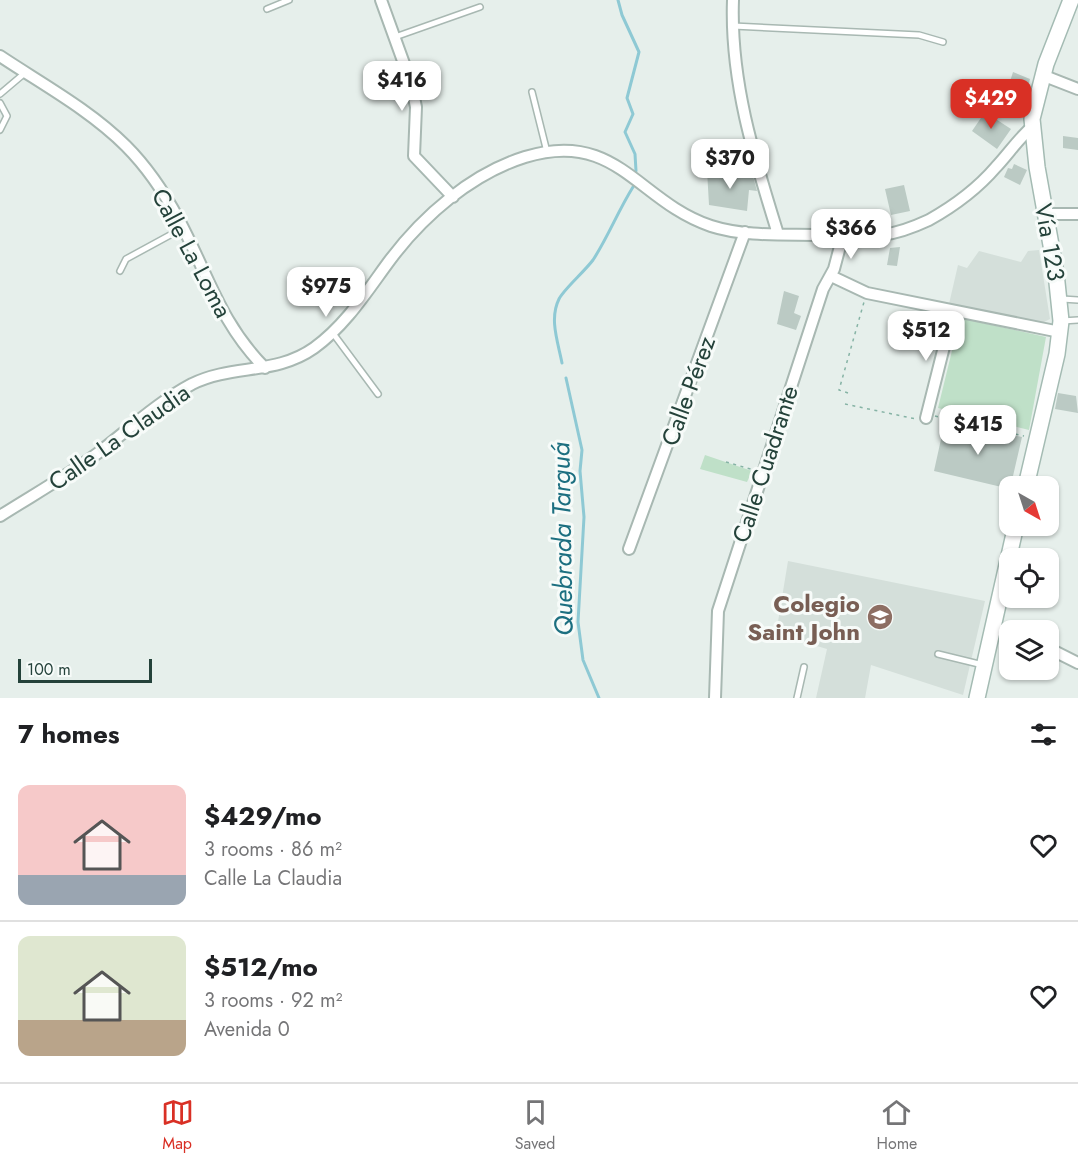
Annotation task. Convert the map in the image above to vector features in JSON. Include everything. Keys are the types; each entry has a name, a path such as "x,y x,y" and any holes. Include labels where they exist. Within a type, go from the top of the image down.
{"main road":[{"name":"Vía 123","path":"1028,476 1061,327 1060,299 1044,214 1033,126 1042,75 1071,0"},
{"path":"977,698 1014,536"}],"street":[{"path":"381,0 395,37 416,107 414,156 453,197"},
{"path":"733,0 735,70 741,101 778,234"},
{"name":"Calle La Loma","path":"0,56 26,72 125,146 158,186 183,228 224,317 239,340 265,368"},
{"path":"1042,75 1078,89"},
{"name":"Calle La Claudia","path":"0,516 85,463 190,386 217,375 265,368 300,356 332,332 360,302 418,226 453,197 509,162 547,152 570,149 590,152 610,162 700,221 712,226 745,232 778,234 883,235 930,219 976,187 1033,126"},
{"path":"1044,214 1078,214"},
{"name":"Calle Pérez","path":"629,549 745,232"},
{"name":"Calle Cuadrante","path":"715,698 718,611 843,235"},
{"path":"831,276 867,292 953,311 1061,327"},
{"path":"926,416 953,311"},
{"path":"994,628 999,630"},
{"path":"1059,654 1078,663"}],"lane":[{"path":"267,9 289,0"},
{"path":"395,37 480,7"},
{"path":"732,26 919,35 943,42"},
{"path":"0,94 26,72"},
{"path":"532,92 547,152"},
{"path":"0,103 7,116 0,130"},
{"path":"120,271 126,260 183,228"},
{"path":"1060,299 1078,300"},
{"path":"1061,327 1078,320"},
{"path":"332,332 378,394"},
{"path":"938,654 984,666"},
{"path":"797,698 804,667"}],"path":[{"path":"848,393 839,390 867,292"},
{"path":"845,404 920,420 926,416 1037,439"},
{"path":"726,462 754,470"}],"shaded area":[{"path":"1039,250 1050,319 1042,323 949,304 958,265 967,268 979,251 1021,262 1028,251"},
{"name":"Colegio Saint John","path":"788,561 985,601 963,695 871,665 865,698 816,698 827,649 776,634"}],"green space":[{"path":"960,318 1046,337 1029,430 938,408"},
{"path":"705,455 752,471 747,482 700,469"}],"building":[{"path":"1013,72 1030,79 1027,91 1023,89 1018,113 990,95 996,84 1007,91"},
{"path":"985,112 1011,129 997,149 972,131"},
{"path":"1063,136 1078,138 1078,150 1063,148"},
{"path":"1014,164 1027,170 1020,185 1004,177 1008,168 1012,169"},
{"path":"707,170 753,176 757,191 749,190 747,211 709,205"},
{"path":"904,185 910,211 891,215 885,189"},
{"path":"900,247 897,266 887,265 890,248"},
{"path":"784,291 799,296 794,313 801,316 796,330 777,324"},
{"path":"1058,393 1076,396 1078,413 1055,409"},
{"path":"945,421 969,426 967,436 997,443 999,432 1022,437 1013,476 999,476 999,486 934,471"}],"waterway":[{"name":"Quebrada Targuá","path":"618,0 622,15 639,52 627,98 633,114 625,132 635,154 636,171"},
{"name":"Quebrada Targuá","path":"562,363 554,323 559,299 593,260 633,187"},
{"name":"Quebrada Targuá","path":"566,378 582,450 580,471 584,517 578,622 583,660 599,698"}],"place":[{"name":"Colegio Saint John","path":"880,617"}]}
